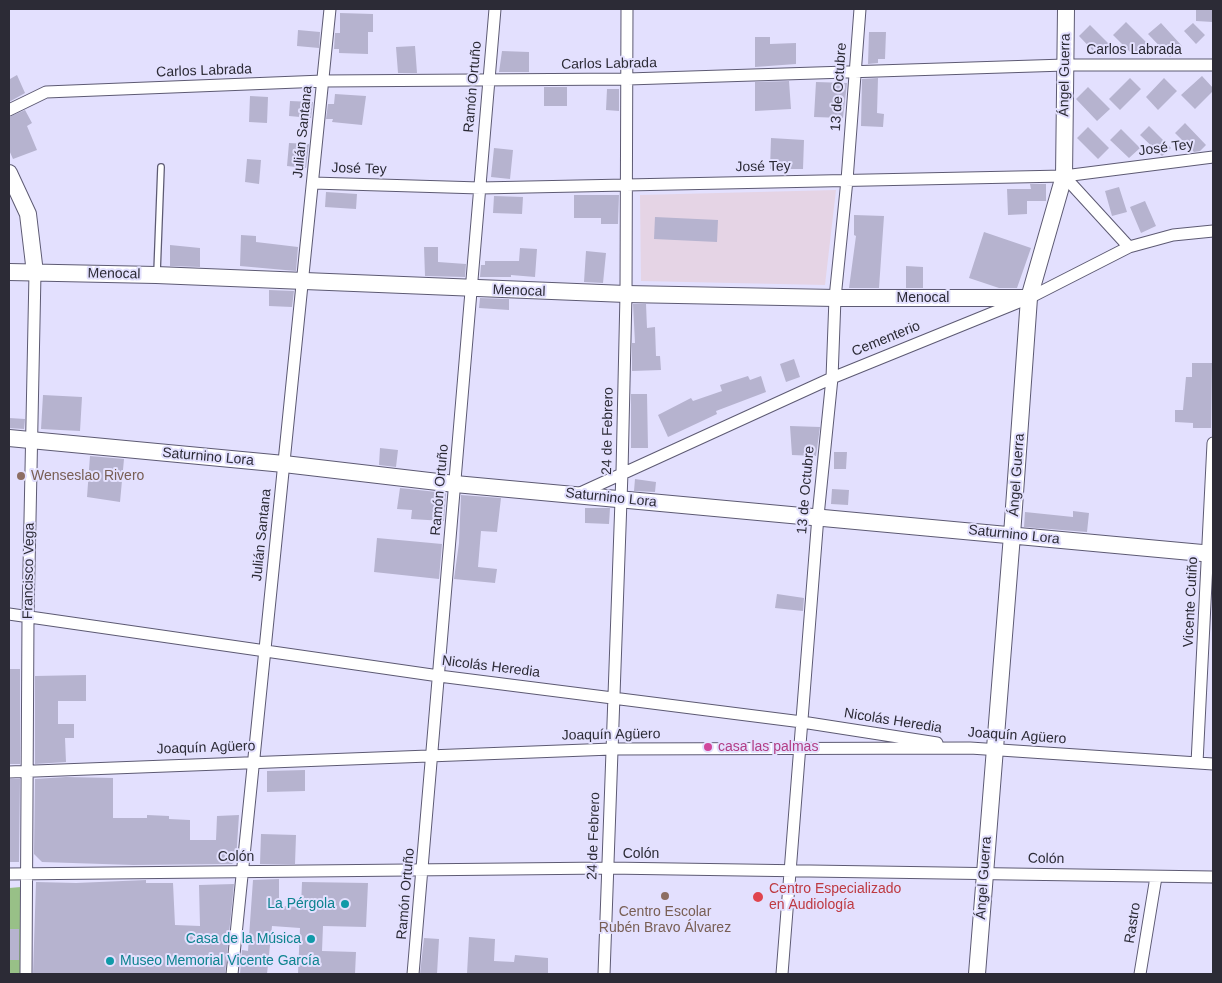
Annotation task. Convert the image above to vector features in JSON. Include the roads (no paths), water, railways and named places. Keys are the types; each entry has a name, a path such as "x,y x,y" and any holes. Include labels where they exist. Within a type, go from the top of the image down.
{"street":[{"name":"Julián Santana","path":"232,974 330,9"},
{"name":"Ramón Ortuño","path":"413,974 440,676 495,9"},
{"name":"24 de Febrero","path":"604,974 622,472 626,294 627,9"},
{"name":"13 de Octubre","path":"782,974 818,516 832,378 835,298 847,180 860,9"},
{"name":"Ángel Guerra","path":"977,974 1029,298 1064,176 1066,9"},
{"name":"Carlos Labrada","path":"9,110 46,92 323,81 628,79 1064,65 1213,65"},
{"name":"José Tey","path":"313,183 480,188 1064,176 1213,157"},
{"name":"Francisco Vega","path":"9,173 28,214 35,273 28,617 26,974"},
{"path":"1064,176 1129,247"},
{"name":"Cementerio","path":"576,495 622,472 832,378 1029,298 1129,247 1173,235 1213,231"},
{"name":"Menocal","path":"9,272 303,280 472,289 626,294 835,298 1029,298"},
{"name":"Saturnino Lora","path":"9,438 284,464 455,484 818,516 1211,554"},
{"name":"Vicente Cutiño","path":"1197,763 1211,554 1213,443"},
{"name":"Nicolás Heredia","path":"9,614 440,676 802,722 970,748"},
{"name":"Joaquín Agüero","path":"9,772 253,761 612,749 970,748 1213,764"},
{"name":"Colón","path":"9,874 423,872 608,868 1213,877"},
{"name":"Rastro","path":"1140,974 1156,877"}],"lane":[{"path":"156,275 161,168"}],"place":[{"name":"Wenseslao Rivero","path":"21,476"},
{"name":"casa las palmas","path":"708,747"},
{"name":"Centro Escolar Rubén Bravo Álvarez","path":"665,896"},
{"name":"Centro Especializado en Audiología","path":"758,897"},
{"name":"La Pérgola","path":"345,904"},
{"name":"Casa de la Música","path":"311,939"},
{"name":"Museo Memorial Vicente García","path":"110,961"}]}
